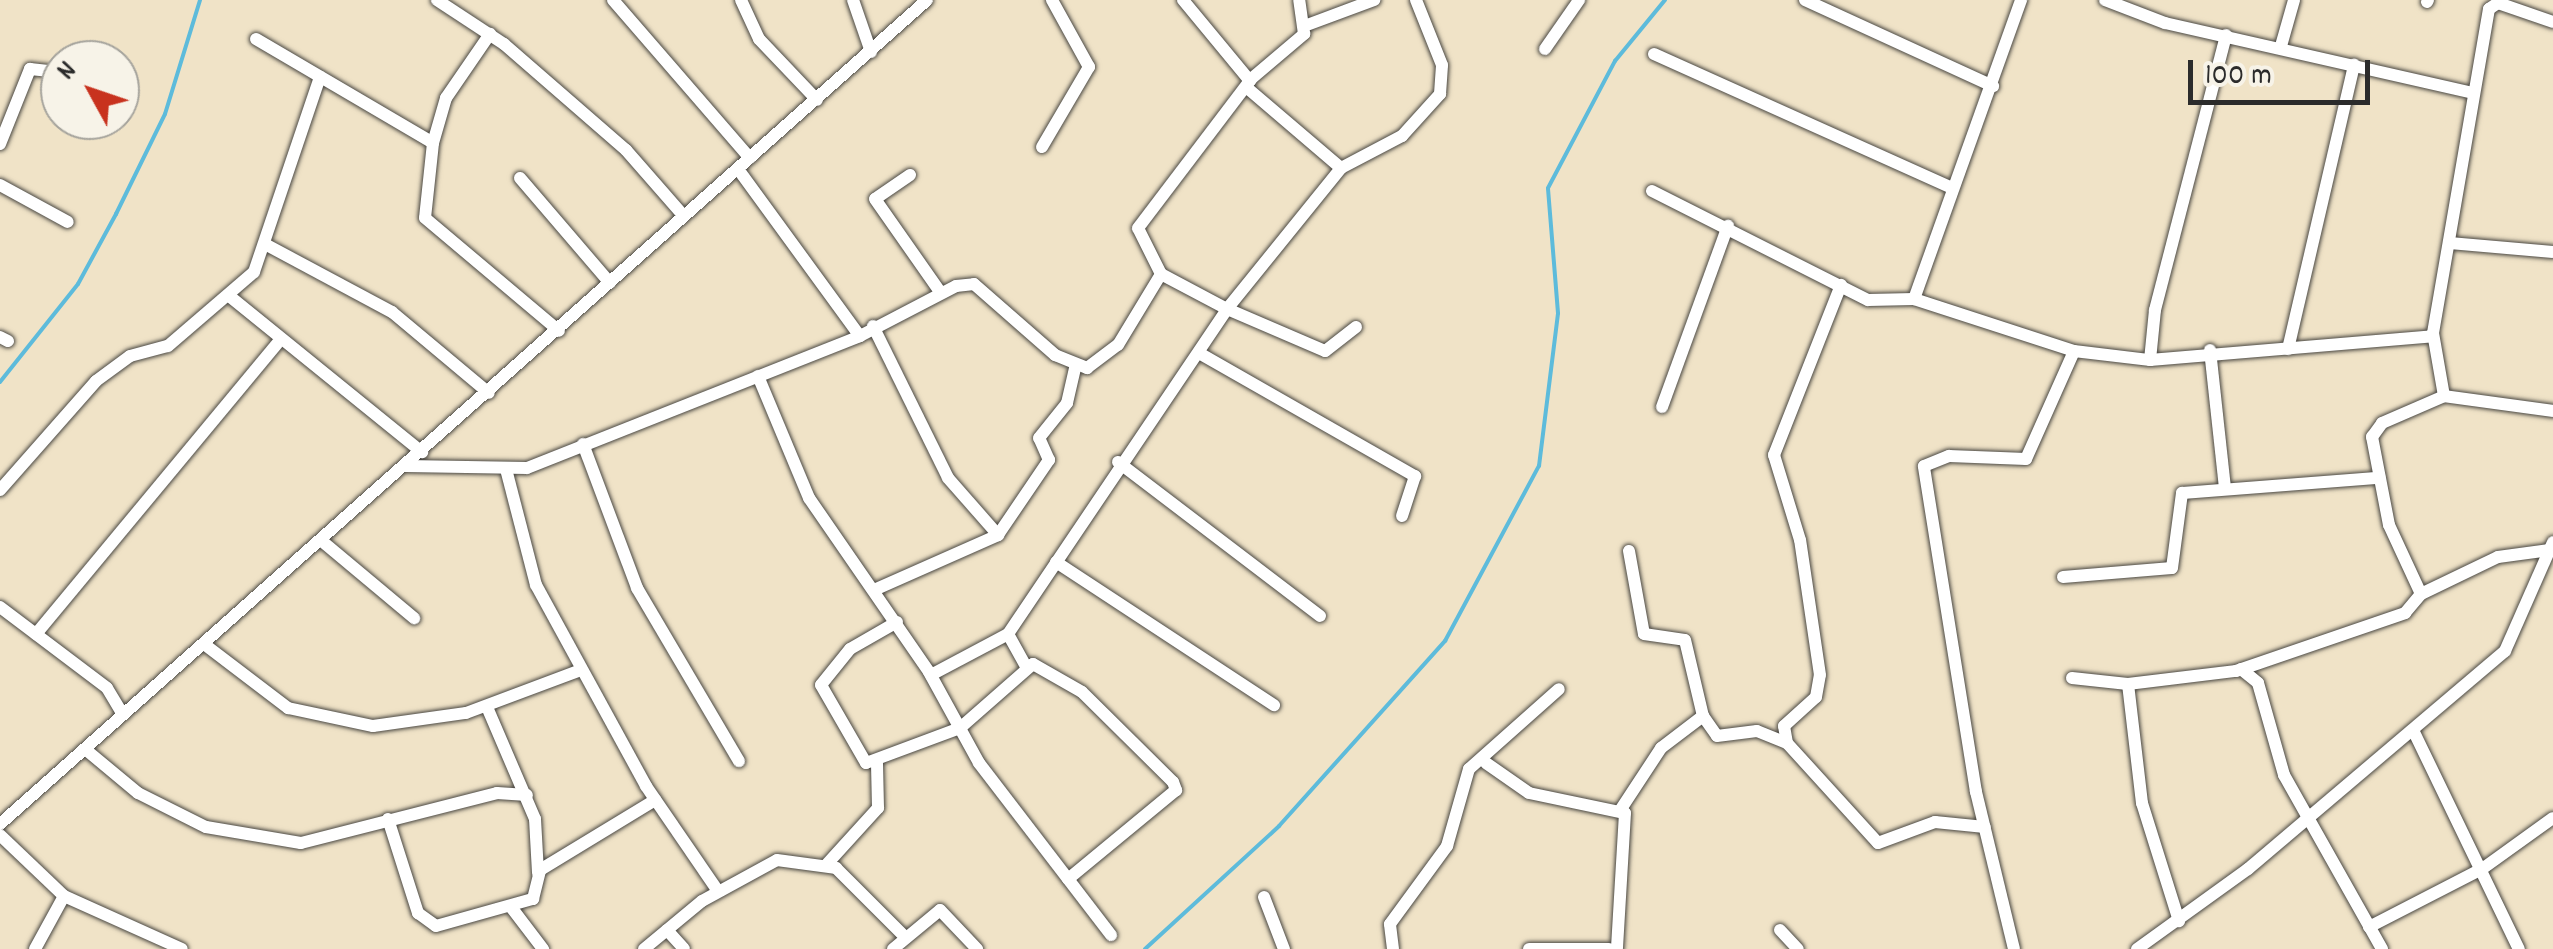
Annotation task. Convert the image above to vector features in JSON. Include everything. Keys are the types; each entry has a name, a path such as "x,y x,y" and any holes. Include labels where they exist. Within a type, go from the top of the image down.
{"street":[{"path":"437,0 490,34 658,180 683,215"},
{"path":"614,0 750,158"},
{"path":"741,0 759,39 817,100"},
{"path":"853,0 872,52"},
{"path":"0,824 323,542 927,0"},
{"path":"1042,147 1089,67 1052,0"},
{"path":"1182,0 1248,84 1340,168"},
{"path":"1299,0 1307,24"},
{"path":"1356,327 1325,351 1227,309 1161,274 1138,228 1248,84 1307,24 1374,0"},
{"path":"1545,50 1579,0"},
{"path":"1805,0 1993,86"},
{"path":"1914,299 1950,187 1993,86 2021,0"},
{"path":"2105,0 2226,35 2474,93"},
{"path":"2280,46 2294,0"},
{"path":"931,675 1008,634 1060,560 1118,462 1227,309 1340,168 1402,136 1440,94 1445,78 1420,1"},
{"path":"2444,396 2434,336 2474,93 2494,4 2553,22"},
{"path":"490,34 446,98 433,144 426,218 559,331"},
{"path":"2150,360 2154,310 2226,35"},
{"path":"256,40 433,144"},
{"path":"1654,54 1950,187"},
{"path":"0,144 34,65 40,67"},
{"path":"2288,349 2354,65"},
{"path":"0,490 96,381 130,356 168,346 254,272 320,77"},
{"path":"0,99 15,105"},
{"path":"738,169 860,336"},
{"path":"910,175 875,199 940,292"},
{"path":"520,178 610,283"},
{"path":"0,185 68,222"},
{"path":"1652,191 1882,303 1914,299 2074,352 2150,360 2210,350 2288,349 2434,336"},
{"path":"1662,407 1728,226"},
{"path":"2450,242 2553,252"},
{"path":"264,244 392,312 488,394"},
{"path":"874,590 998,536 1049,460 1040,438 1067,403 1076,367 1118,346 1161,274"},
{"path":"406,466 506,469 583,444 860,336 940,292 974,284 1076,367"},
{"path":"1787,744 1784,726 1816,696 1820,675 1800,540 1774,455 1842,285"},
{"path":"228,296 278,344 422,452"},
{"path":"873,326 948,478 998,536"},
{"path":"36,634 278,344"},
{"path":"2210,350 2225,487"},
{"path":"2014,949 1986,827 1924,466 1949,456 2026,459 2074,352"},
{"path":"1198,353 1414,476 1402,516"},
{"path":"758,376 810,498 931,675 960,728 1111,934"},
{"path":"2421,594 2379,478 2376,429 2444,396 2553,411"},
{"path":"583,444 645,603 739,761"},
{"path":"1118,462 1320,616"},
{"path":"506,469 536,585 655,800 718,891"},
{"path":"2063,577 2172,568 2175,497 2225,487 2379,478"},
{"path":"323,542 414,618"},
{"path":"2072,678 2128,684 2241,670 2406,614 2421,594 2498,557 2551,546"},
{"path":"2138,949 2180,921 2309,818 2505,650 2551,546"},
{"path":"1629,552 1641,628 1685,640 1703,716 1717,736 1757,732 1787,744 1878,842 1936,822 1986,827"},
{"path":"1060,560 1274,705"},
{"path":"0,607 107,688 123,715"},
{"path":"877,763 856,752 820,686 850,649 896,622"},
{"path":"1008,634 1026,665"},
{"path":"204,644 272,698 326,722 413,726 487,707 581,670"},
{"path":"2258,684 2275,656"},
{"path":"877,763 960,728 1026,665 1046,667 1094,702 1176,790 1068,879"},
{"path":"2241,670 2258,684 2284,775 2382,949"},
{"path":"2128,684 2142,803 2180,921"},
{"path":"1394,949 1390,924 1447,846 1461,783 1559,689"},
{"path":"388,818 424,921 454,924 536,897 538,873 526,795 487,707"},
{"path":"1618,949 1621,809 1661,748 1703,716"},
{"path":"2413,730 2520,949"},
{"path":"85,749 153,801 235,835 301,843 388,818 526,795"},
{"path":"1486,762 1529,793 1621,809"},
{"path":"827,864 878,808 877,763"},
{"path":"538,873 655,800"},
{"path":"2370,926 2482,868 2553,818"},
{"path":"0,835 64,896 182,949"},
{"path":"644,949 718,891 777,860 827,864 906,937"},
{"path":"35,949 64,896"},
{"path":"1264,898 1284,949"},
{"path":"511,907 543,949"},
{"path":"893,949 944,911 978,949"},
{"path":"667,930 684,949"},
{"path":"1780,930 1798,949"},
{"path":"1529,949 1609,949"}],"waterway":[{"path":"0,382 78,284 116,214 165,114 200,0"},
{"path":"1145,949 1279,826 1445,641 1539,466 1558,313 1548,188 1615,61 1665,0"}]}
